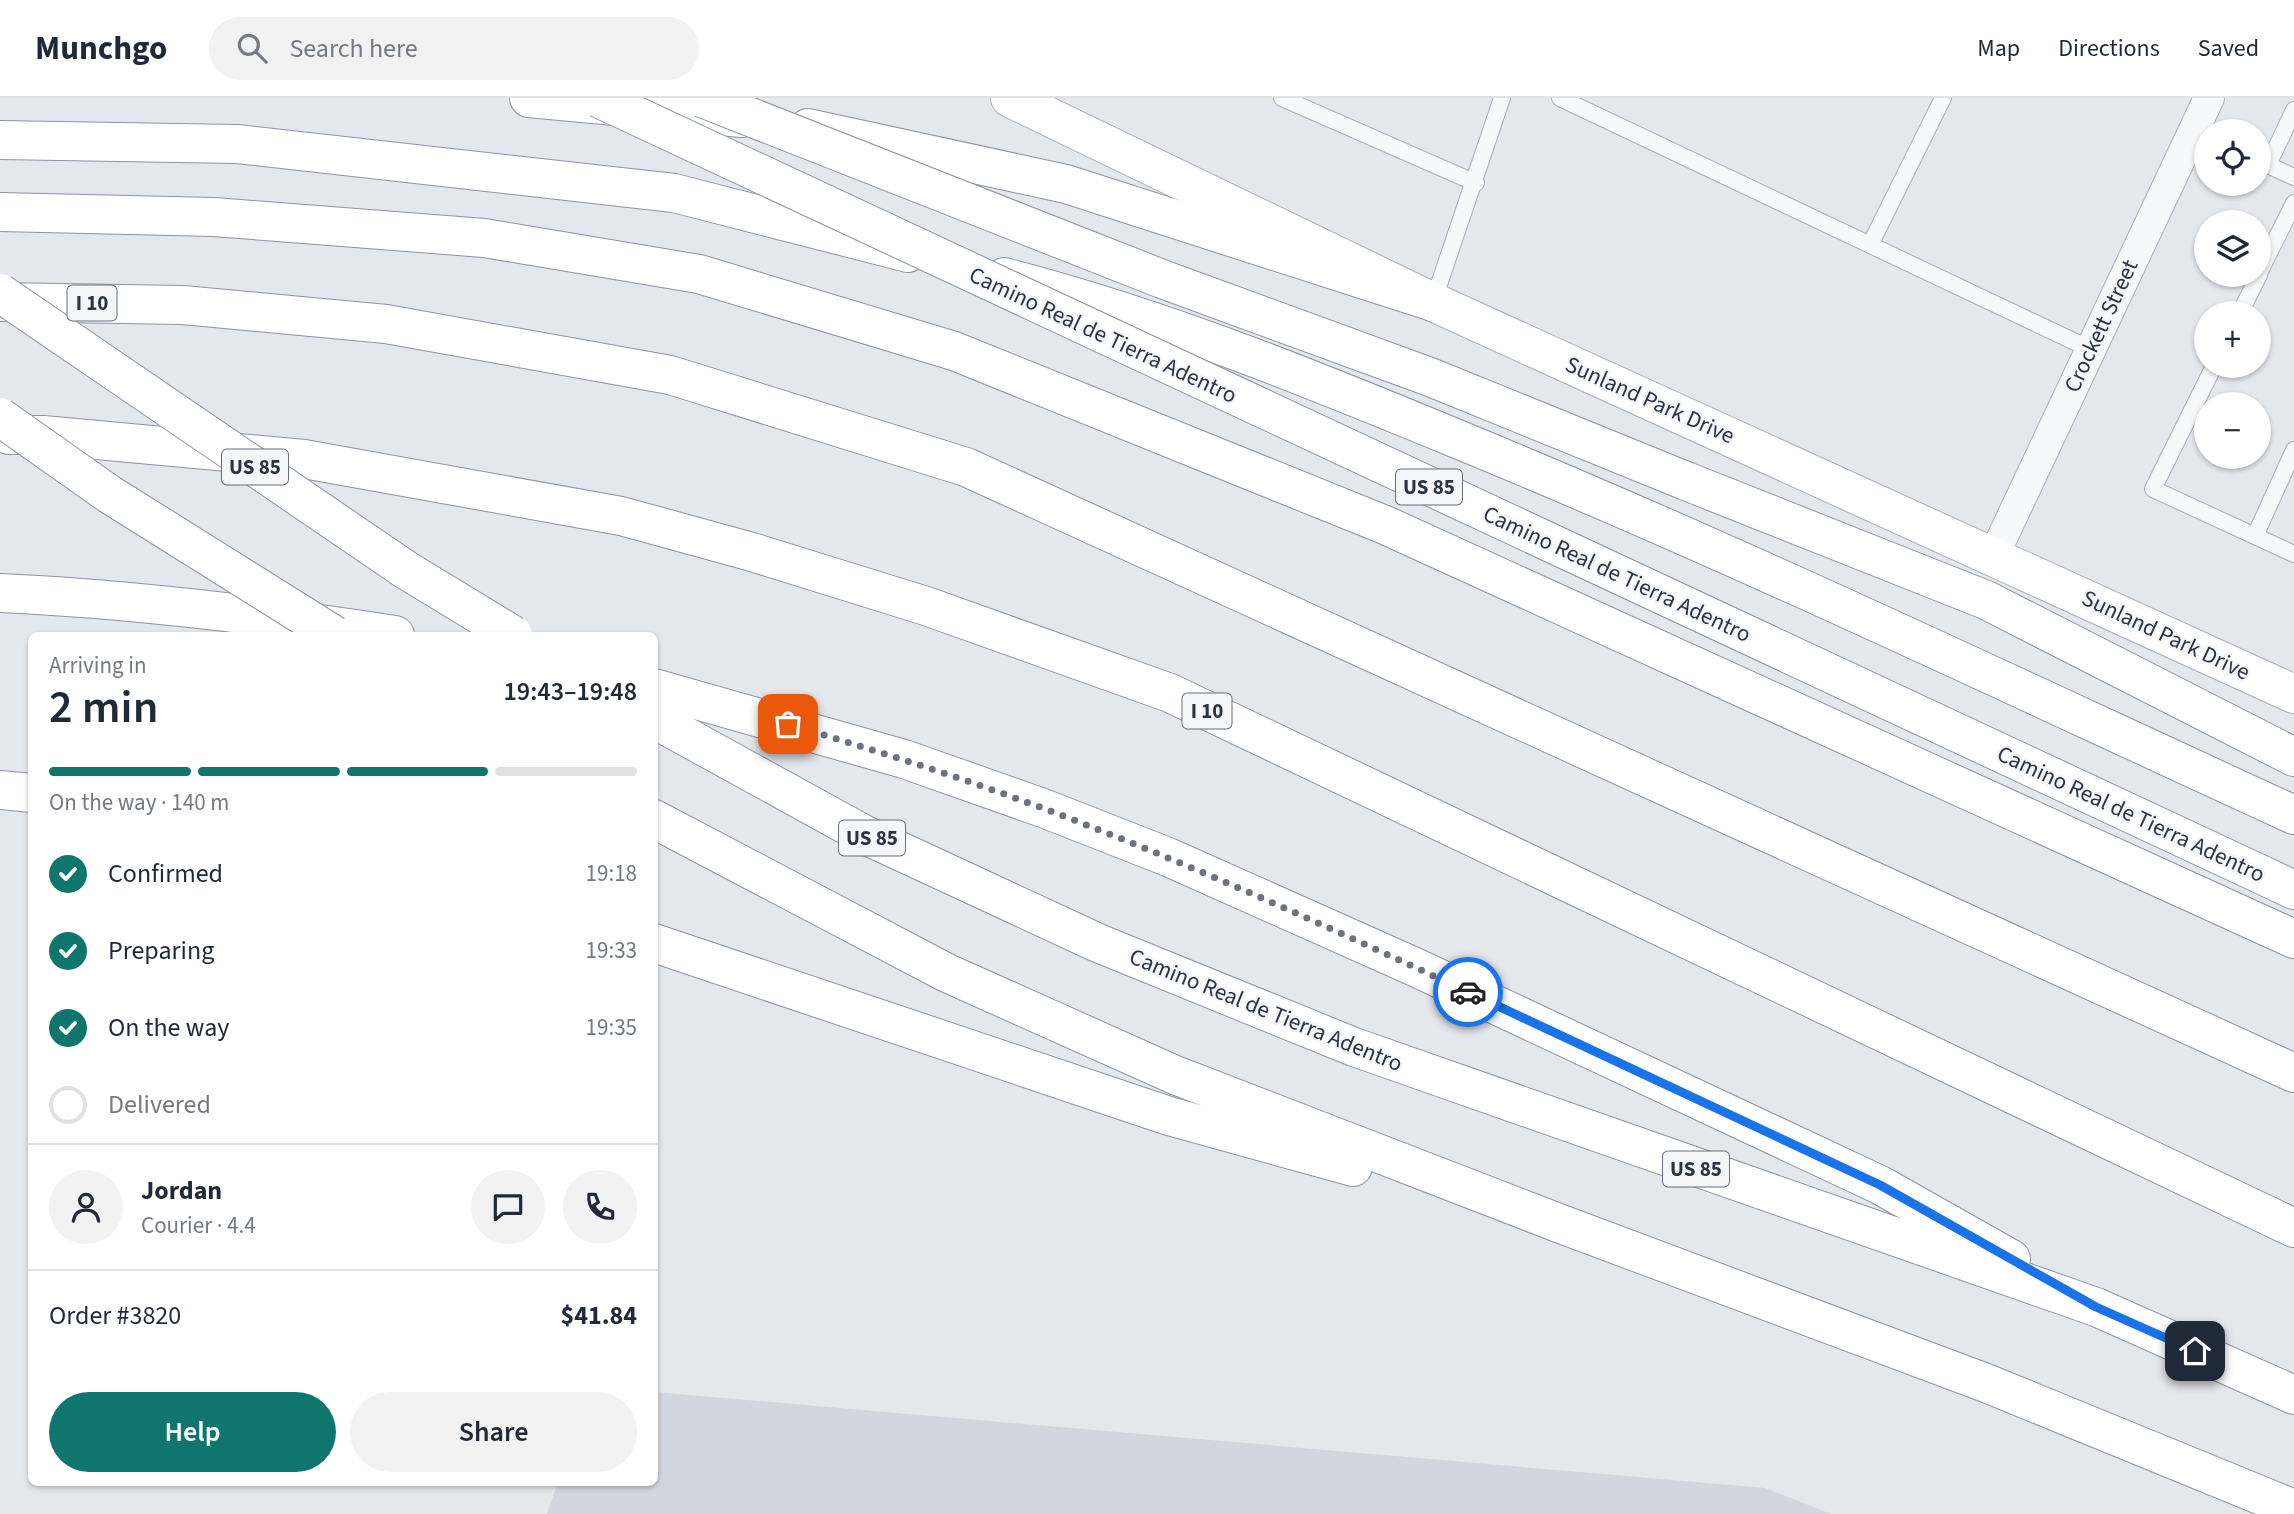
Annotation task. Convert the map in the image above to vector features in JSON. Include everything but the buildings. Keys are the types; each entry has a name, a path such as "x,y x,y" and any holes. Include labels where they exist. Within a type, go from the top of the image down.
{"main road":[{"path":"529,98 775,121 1066,184 1433,302"},
{"name":"Camino Real de Tierra Adentro","path":"598,98 2294,890"},
{"path":"702,98 1162,279 1430,377 1986,600 2294,757"},
{"name":"Sunland Park Drive","path":"1010,98 1433,302 1994,555 2294,694"},
{"path":"0,140 237,144 674,194 1066,293 1289,369 1597,496 2294,815"},
{"path":"0,212 214,218 484,238 699,274 954,351 1385,525 2294,939"},
{"name":"US 85","path":"0,293 406,570 508,632"},
{"name":"I 10","path":"0,302 183,304 386,324 670,375 966,467 2294,1073"},
{"path":"0,417 109,494 329,632"},
{"name":"I 10","path":"0,435 43,435 304,459 621,516 752,552 926,606 1170,693 2294,1228"},
{"path":"0,593 93,597 237,612 374,632"},
{"path":"658,689 904,759 1043,808 1168,857 1417,968 1880,1185 2096,1307"},
{"name":"Camino Real de Tierra Adentro","path":"658,721 863,834 1098,943 1367,1052 2096,1307 2294,1395"},
{"path":"0,790 28,793"},
{"path":"658,820 947,973 1175,1074 1561,1224 1986,1383 2294,1509"},
{"path":"658,944 1169,1116 1561,1224"}],"street":[{"name":"Crockett Street","path":"2204,119 2209,98"},
{"name":"Crockett Street","path":"1994,555 2090,349 2194,146"}],"lane":[{"path":"1282,98 1476,183"},
{"path":"1433,302 1476,183 1502,98"},
{"path":"1560,98 2090,349"},
{"path":"1870,245 1943,98"},
{"path":"2271,151 2294,110"},
{"path":"2271,166 2294,177"},
{"path":"2271,250 2294,203"},
{"path":"2208,378 2153,489 2294,554"},
{"path":"2256,536 2294,450"}],"shaded area":[{"path":"658,1392 1765,1488 1831,1514 547,1514 557,1486 658,1486"}],"way so far":[{"path":"788,724 904,759 1043,808 1168,857 1468,992"}],"route":[{"path":"1468,992 1880,1185 2096,1307 2195,1351"}]}
